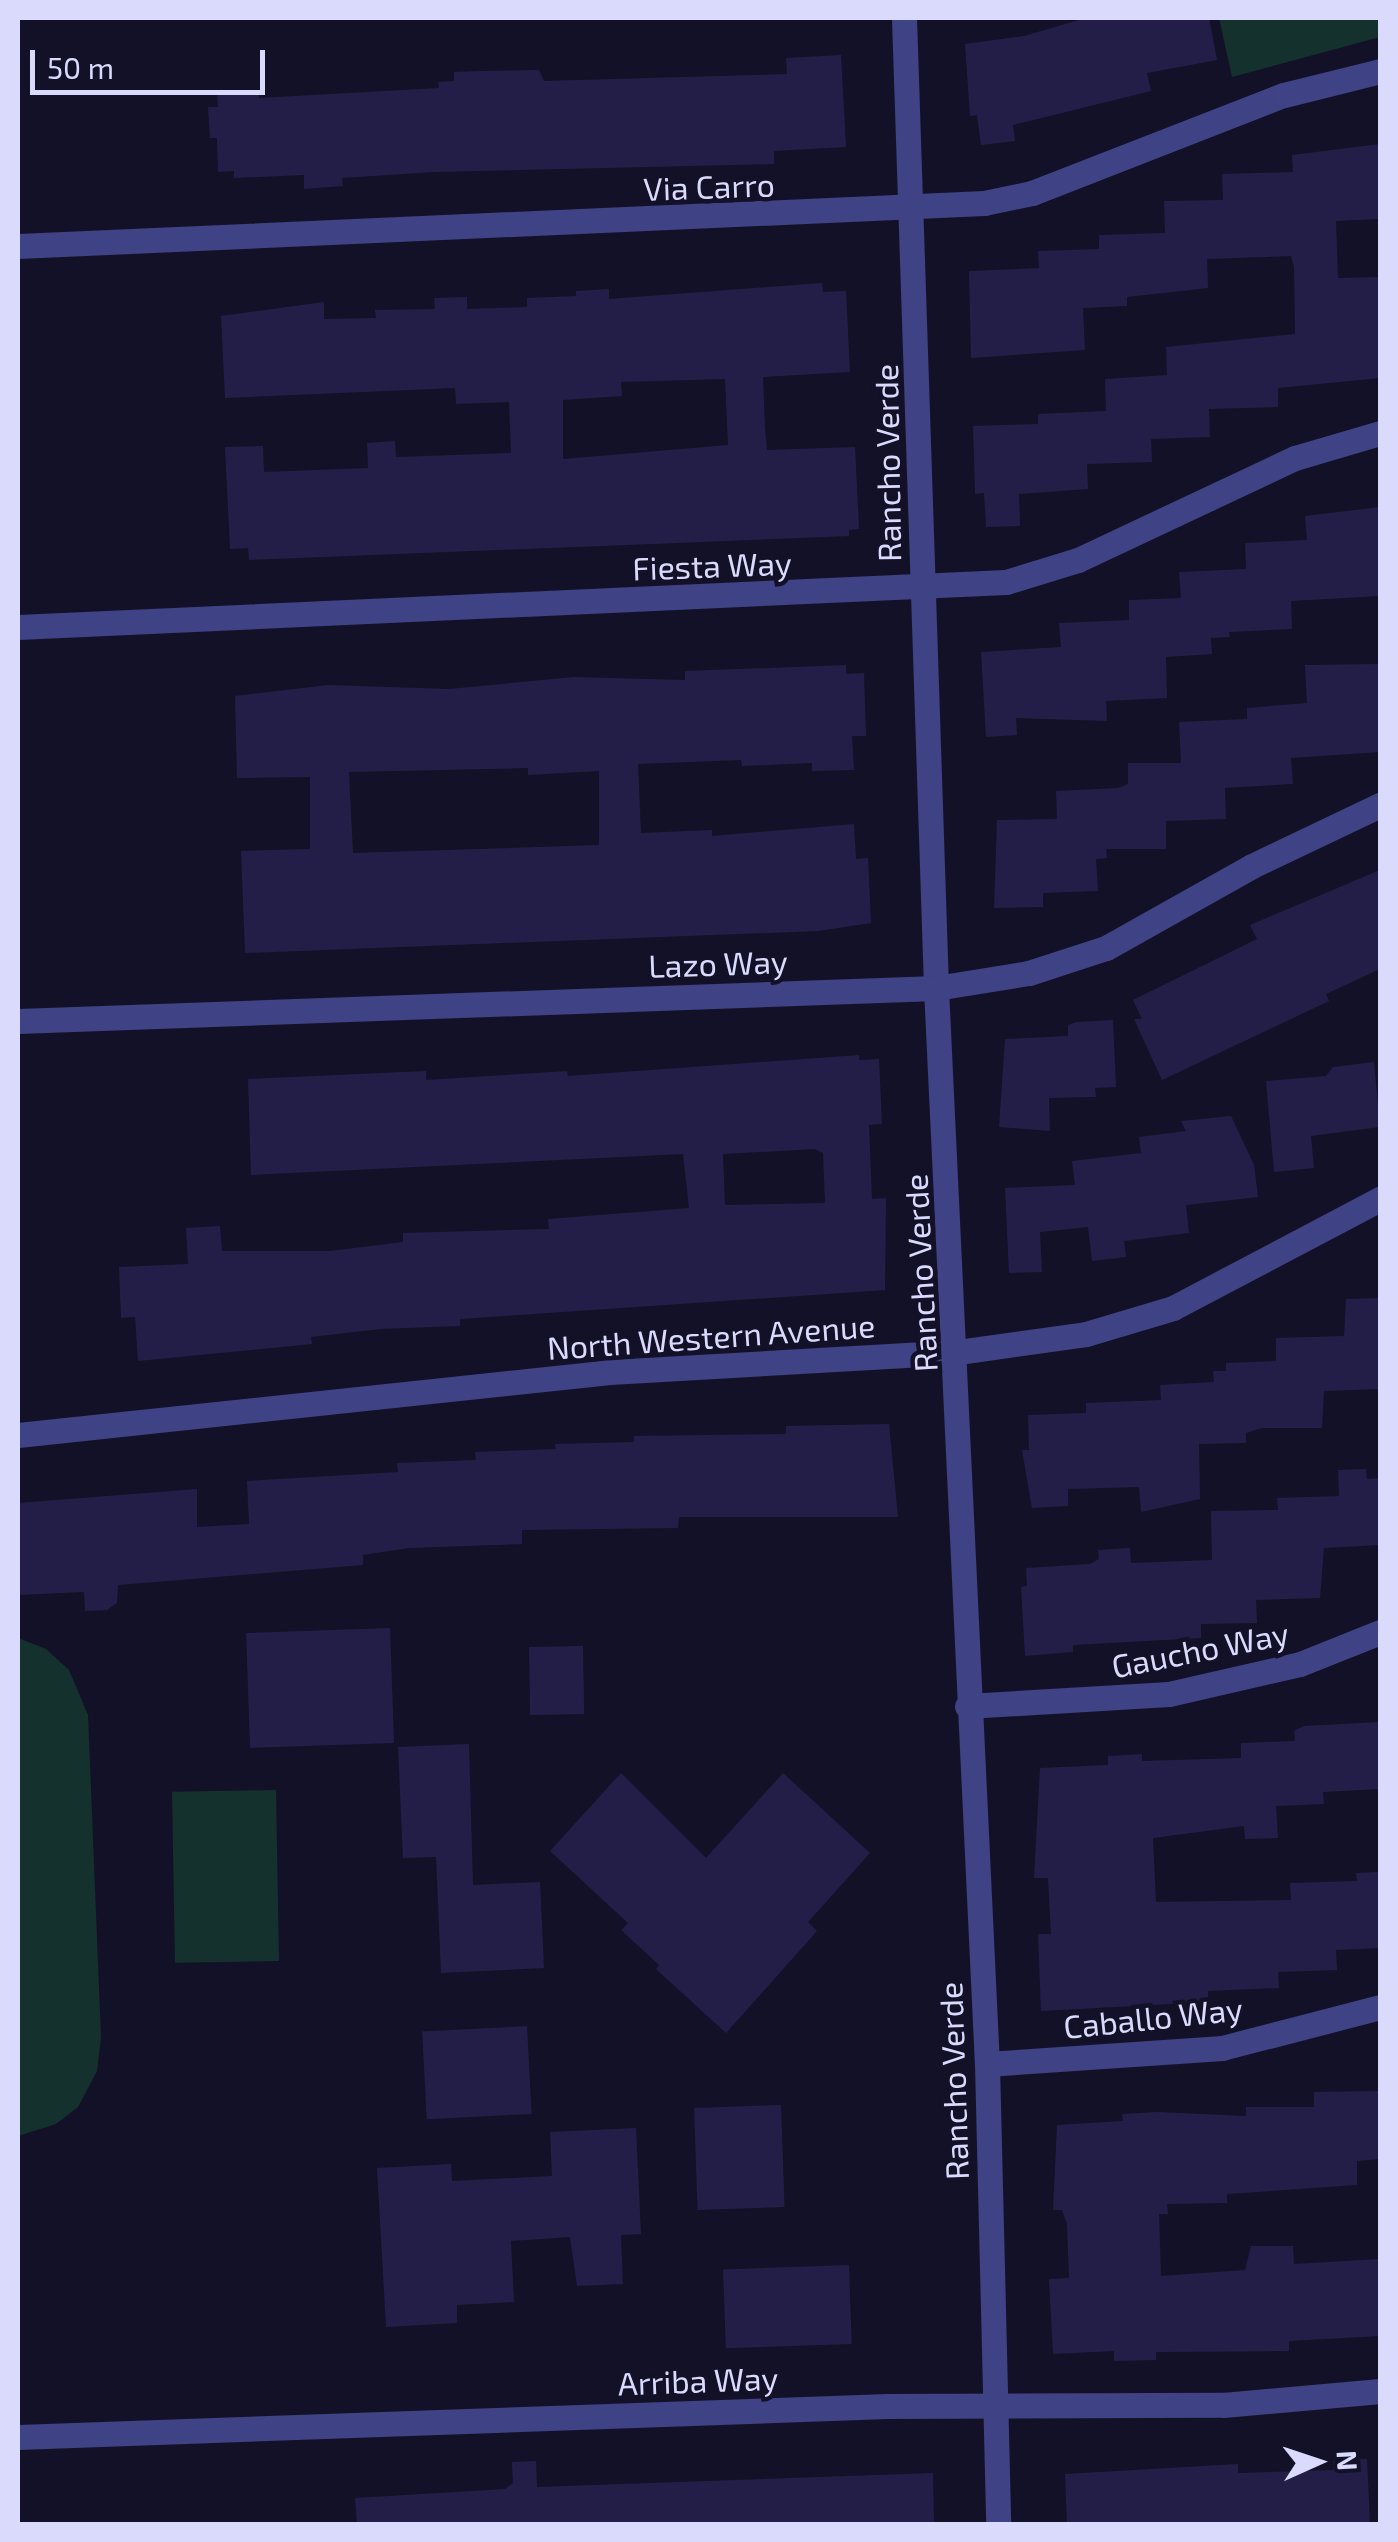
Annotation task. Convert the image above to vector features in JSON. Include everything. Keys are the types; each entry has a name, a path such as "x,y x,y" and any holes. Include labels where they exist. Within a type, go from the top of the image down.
{"street":[{"name":"Rancho Verde","path":"904,18 914,211 936,988 958,1352 967,1706 987,2064 998,2524"},
{"name":"Via Carro","path":"18,246 914,211 1032,193 1186,129 1380,70"},
{"name":"Fiesta Way","path":"18,627 922,589 1006,582 1078,560 1295,458 1380,433"},
{"name":"Lazo Way","path":"18,1021 936,988 1029,973 1106,948 1252,866 1380,806"},
{"name":"North Western Avenue","path":"18,1435 610,1372 958,1352 1086,1334 1172,1308 1380,1199"},
{"name":"Gaucho Way","path":"967,1706 1169,1694 1300,1664 1380,1632"},
{"name":"Caballo Way","path":"987,2064 1222,2048 1380,2007"},
{"name":"Arriba Way","path":"18,2437 993,2407 1223,2405 1380,2390"}],"green space":[{"path":"1219,18 1380,18 1380,37 1232,77"},
{"path":"18,1638 46,1649 69,1670 88,1715 101,2038 97,2071 78,2107 56,2124 18,2136"},
{"path":"276,1790 279,1961 175,1963 172,1792"}],"building":[{"path":"1086,18 1209,18 1217,60 1147,73 1151,91 1013,125 1015,141 981,145 977,115 970,116 965,44 1024,36"},
{"path":"841,55 846,147 774,151 774,164 434,172 342,178 343,186 304,189 304,175 234,178 234,171 218,172 217,138 210,138 208,107 218,107 217,94 259,92 259,98 439,88 438,82 454,81 454,72 481,71 539,70 544,81 787,74 786,58"},
{"path":"1380,144 1380,219 1336,221 1338,278 1380,277 1380,378 1278,388 1278,407 1209,409 1210,437 1151,439 1152,462 1087,464 1088,489 1019,494 1020,526 986,527 984,493 975,494 973,426 1038,424 1038,414 1106,411 1105,379 1167,375 1166,347 1295,334 1294,267 1291,256 1207,259 1208,288 1127,297 1127,306 1083,308 1085,350 971,358 969,271 1039,268 1038,251 1099,249 1099,235 1165,233 1164,201 1223,200 1222,174 1293,172 1292,155"},
{"path":"822,283 823,292 846,291 850,372 763,377 765,428 767,450 855,447 859,529 849,530 849,536 249,560 248,548 230,549 225,447 263,446 264,472 368,468 367,443 395,441 396,457 511,453 509,402 456,404 455,388 225,398 221,316 324,302 324,319 376,318 375,310 435,309 434,298 467,297 467,309 527,307 527,298 576,296 576,291 609,289 609,299","holes":["725,379 728,445 563,459 563,400 622,396 621,382"]},
{"path":"1380,507 1380,596 1291,601 1292,629 1229,632 1230,637 1211,638 1212,654 1166,657 1167,698 1106,701 1107,721 1016,718 1017,735 986,737 981,652 1061,647 1059,623 1129,620 1129,600 1181,598 1179,572 1246,569 1245,543 1307,540 1305,516"},
{"path":"1380,664 1380,752 1291,758 1293,784 1225,788 1226,819 1166,821 1166,849 1106,849 1107,858 1096,859 1098,891 1043,893 1043,907 994,908 997,820 1057,819 1056,791 1118,788 1128,784 1128,763 1181,763 1179,722 1247,719 1247,708 1307,703 1305,665"},
{"path":"846,665 846,674 864,673 866,736 852,736 854,770 812,771 812,763 742,766 741,760 638,764 641,833 712,830 712,836 854,824 856,859 868,858 871,923 818,931 245,953 241,851 310,849 310,777 237,778 235,696 328,685 449,689 574,677 685,680 685,671","holes":["528,768 528,775 599,771 599,845 353,853 349,772"]},
{"path":"1380,870 1380,969 1326,994 1329,1001 1162,1080 1134,1019 1142,1019 1133,1000 1257,939 1250,925"},
{"path":"1113,1020 1116,1087 1095,1088 1096,1097 1049,1098 1050,1131 999,1127 1005,1039 1068,1036 1068,1025"},
{"path":"859,1055 859,1060 879,1059 882,1124 869,1125 872,1199 886,1198 885,1290 460,1319 460,1326 380,1329 311,1337 312,1344 138,1361 135,1317 121,1318 119,1267 188,1264 186,1228 220,1226 222,1251 330,1251 403,1242 403,1233 549,1229 548,1219 689,1208 683,1154 251,1175 248,1079 426,1071 426,1080 567,1071 568,1076","holes":["815,1149 823,1153 825,1203 725,1205 723,1154"]},
{"path":"1374,1062 1380,1127 1311,1136 1314,1168 1274,1172 1266,1081 1326,1076 1333,1067"},
{"path":"1231,1116 1254,1165 1258,1197 1186,1205 1189,1233 1124,1241 1126,1257 1092,1261 1088,1227 1040,1232 1042,1272 1009,1273 1005,1188 1075,1185 1072,1161 1141,1153 1139,1137 1186,1131 1181,1121"},
{"path":"1380,1298 1380,1389 1324,1391 1322,1428 1262,1428 1246,1433 1246,1443 1199,1444 1200,1499 1141,1512 1139,1487 1068,1489 1068,1506 1032,1508 1022,1450 1029,1450 1028,1415 1086,1413 1086,1403 1161,1400 1160,1385 1214,1382 1213,1371 1226,1371 1226,1363 1276,1361 1276,1338 1344,1336 1346,1299"},
{"path":"889,1424 898,1517 679,1517 678,1528 522,1530 522,1544 409,1548 363,1555 363,1565 118,1585 117,1603 107,1610 85,1611 84,1592 18,1595 18,1503 197,1489 197,1527 249,1524 247,1481 398,1472 397,1463 476,1460 475,1452 556,1449 555,1444 634,1442 634,1436 786,1434 786,1426"},
{"path":"1366,1469 1367,1479 1380,1478 1380,1545 1324,1548 1320,1598 1256,1600 1257,1623 1201,1624 1201,1638 1073,1645 1073,1652 1025,1656 1021,1587 1027,1586 1026,1568 1090,1564 1099,1559 1098,1550 1130,1548 1131,1563 1212,1560 1211,1511 1278,1510 1277,1498 1339,1496 1338,1470"},
{"path":"390,1628 394,1743 250,1748 246,1633"},
{"path":"583,1646 584,1714 530,1715 529,1647"},
{"path":"1380,1722 1380,1789 1323,1792 1324,1804 1276,1806 1278,1838 1245,1839 1244,1826 1153,1838 1156,1902 1291,1900 1290,1883 1357,1881 1356,1873 1380,1872 1380,1948 1336,1950 1337,1970 1278,1972 1279,1988 1208,1991 1208,2002 1041,2011 1038,1934 1051,1934 1048,1878 1034,1878 1040,1768 1108,1765 1108,1756 1142,1754 1142,1761 1241,1758 1241,1743 1295,1741 1294,1731 1304,1726"},
{"path":"469,1744 473,1885 540,1882 544,1968 441,1973 436,1857 403,1858 398,1747"},
{"path":"621,1773 706,1858 783,1773 870,1853 808,1922 817,1931 726,2033 656,1969 659,1965 621,1930 628,1923 550,1851"},
{"path":"527,2026 532,2114 427,2119 422,2031"},
{"path":"1380,2091 1380,2159 1357,2161 1357,2185 1227,2194 1227,2203 1167,2204 1168,2214 1159,2214 1161,2276 1245,2270 1251,2246 1293,2246 1294,2264 1380,2259 1380,2336 1289,2341 1289,2351 1156,2352 1156,2360 1114,2361 1114,2351 1053,2354 1049,2279 1069,2278 1067,2224 1062,2210 1053,2210 1057,2125 1123,2121 1122,2114 1157,2112 1246,2116 1246,2107 1314,2107 1314,2092"},
{"path":"781,2105 785,2207 698,2210 694,2108"},
{"path":"636,2128 641,2234 621,2235 623,2284 577,2286 570,2237 511,2241 514,2302 457,2305 457,2323 386,2327 377,2168 451,2164 452,2181 552,2176 550,2132"},
{"path":"849,2265 852,2344 726,2348 723,2269"},
{"path":"1367,2459 1370,2524 1067,2524 1065,2474 1238,2464 1238,2473 1333,2470 1333,2460"},
{"path":"536,2461 537,2487 933,2473 934,2524 357,2524 355,2498 505,2489 513,2483 512,2462"}]}
